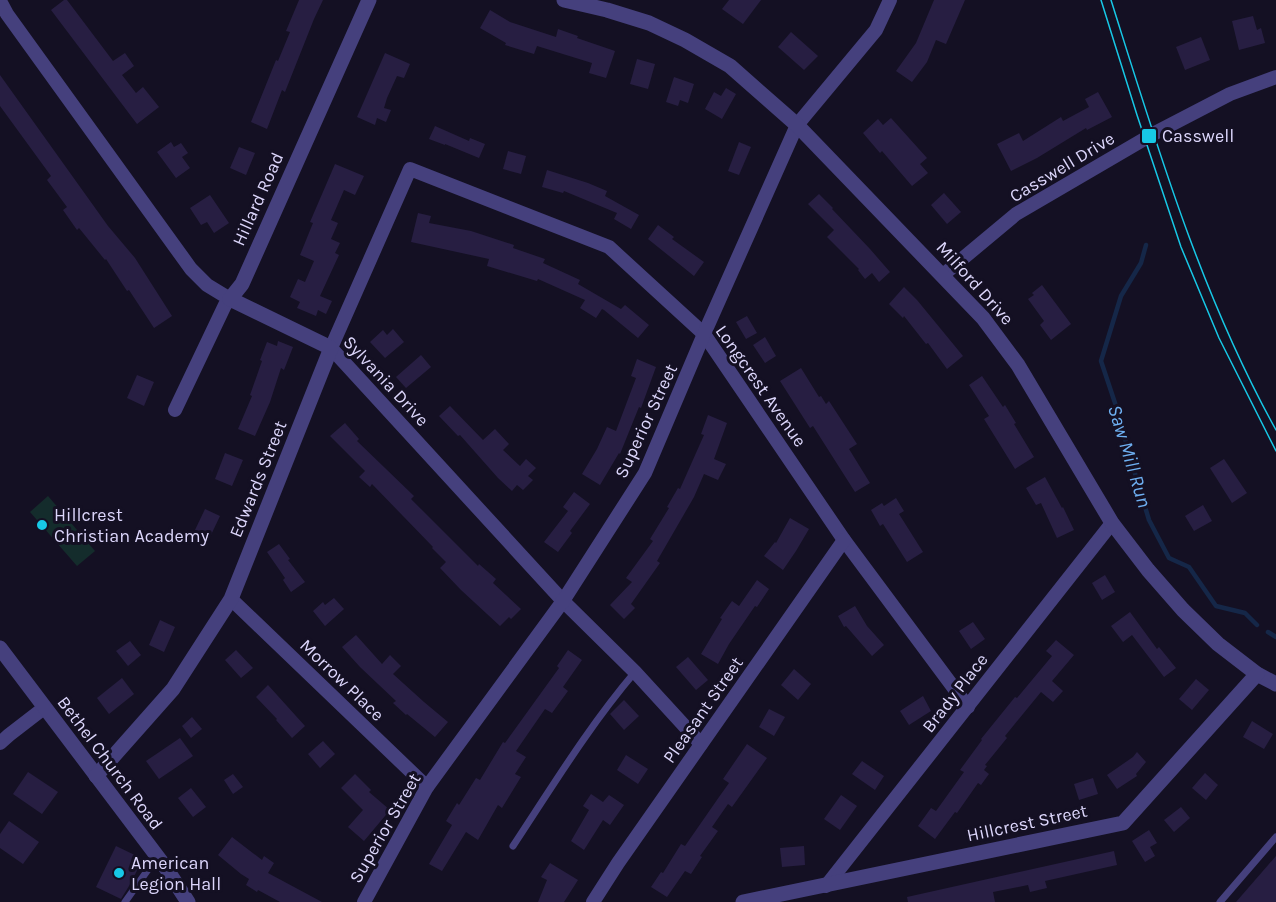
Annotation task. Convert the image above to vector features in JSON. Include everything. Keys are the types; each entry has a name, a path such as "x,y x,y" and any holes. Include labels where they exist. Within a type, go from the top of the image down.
{"street":[{"name":"Hillard Road","path":"175,410 225,305 242,284 369,0"},
{"name":"Milford Drive","path":"564,0 649,22 685,40 730,66 797,125 983,318 1018,365 1112,523 1148,570 1183,610 1218,644 1257,674 1276,684"},
{"name":"Superior Street","path":"364,902 427,787 563,601 645,473 797,125 876,30 890,0"},
{"name":"Sylvania Drive","path":"0,1 7,14 191,269 207,285 230,299 331,348 563,601 635,672 701,744"},
{"name":"Casswell Drive","path":"943,275 1016,214 1153,134 1230,94 1276,77"},
{"name":"Longcrest Avenue","path":"410,169 609,247 705,334 844,540 968,707"},
{"name":"Edwards Street","path":"96,776 174,689 231,599 331,348 410,169"},
{"name":"Brady Place","path":"826,886 1112,523"},
{"name":"Pleasant Street","path":"592,902 844,540"},
{"name":"Morrow Place","path":"231,599 427,787"},
{"name":"Bethel Church Road","path":"0,648 158,857 188,902"},
{"name":"Hillcrest Street","path":"743,902 791,897 826,886 1124,823 1257,674"},
{"path":"0,743 44,708"}],"lane":[{"path":"513,846 590,730 635,672"},
{"path":"1220,902 1276,837"},
{"path":"125,902 158,857"}],"green space":[{"path":"48,496 95,551 77,566 30,512"}],"building":[{"path":"67,0 113,61 125,53 134,66 122,75 136,93 143,87 159,107 137,124 51,10"},
{"path":"299,0 323,0 267,129 251,122 290,32 286,31"},
{"path":"729,0 761,0 743,24 722,9"},
{"path":"934,0 965,0 946,44 936,40 927,62 912,82 896,71 916,43"},
{"path":"490,10 510,22 556,37 558,29 615,51 606,78 589,73 592,63 537,46 534,54 505,45 506,43 480,28"},
{"path":"1253,16 1257,30 1261,28 1265,43 1239,50 1232,21"},
{"path":"791,32 818,56 804,70 778,47"},
{"path":"1201,37 1210,60 1185,70 1176,47"},
{"path":"385,53 410,64 404,78 397,76 387,98 384,108 391,110 386,122 377,118 375,125 357,117"},
{"path":"637,59 655,64 648,89 630,84"},
{"path":"0,75 108,226 135,258 172,316 154,328 106,259 79,228 77,230 63,210 67,207 47,180 51,176 0,106"},
{"path":"674,77 694,84 688,103 680,100 678,106 666,102"},
{"path":"726,88 736,94 722,119 705,109 714,92 721,96"},
{"path":"1098,92 1112,117 1087,130 1086,128 1011,171 997,144 1019,133 1023,141 1061,117 1063,121 1089,107 1085,99"},
{"path":"891,118 927,158 920,164 928,173 912,186 863,133 878,119 883,125"},
{"path":"435,126 469,141 470,138 485,144 479,158 429,139"},
{"path":"171,142 174,147 181,143 188,153 182,157 190,168 176,178 157,152"},
{"path":"739,142 751,147 739,175 728,171"},
{"path":"239,147 255,153 246,175 230,168"},
{"path":"508,151 526,156 521,174 503,169"},
{"path":"335,164 364,176 355,195 344,190 331,220 338,223 331,239 340,243 335,253 339,255 320,296 332,301 326,314 318,310 316,316 297,308 300,302 290,297 298,279 305,282 314,261 300,255 313,223 310,222"},
{"path":"547,170 607,191 605,196 639,215 631,229 614,219 617,213 564,191 563,193 542,187"},
{"path":"944,193 961,212 947,224 931,205"},
{"path":"819,194 890,272 879,282 872,273 865,279 859,269 827,237 834,230 808,204"},
{"path":"210,195 229,223 214,233 207,222 201,225 190,208"},
{"path":"418,213 431,216 429,223 471,231 514,245 513,248 545,259 543,263 580,280 578,284 621,309 625,305 649,325 638,338 604,310 602,309 596,318 580,308 585,300 538,279 537,281 487,266 489,259 411,242"},
{"path":"658,225 674,237 672,239 704,262 694,276 648,239"},
{"path":"1042,285 1071,324 1051,340 1040,325 1044,321 1028,299"},
{"path":"904,287 963,356 947,369 904,316 903,318 889,304"},
{"path":"747,316 757,333 746,339 736,322"},
{"path":"393,329 404,342 385,358 370,342 383,330 387,335"},
{"path":"765,337 776,356 765,363 753,345"},
{"path":"278,341 293,347 284,370 281,368 270,402 255,436 238,429 252,396 250,395 267,342 277,346"},
{"path":"421,355 431,367 406,388 396,377"},
{"path":"637,359 656,367 641,408 639,407 620,454 600,485 582,474 607,427 616,431 636,378 631,376"},
{"path":"801,368 819,397 821,396 826,404 829,401 857,444 849,449 870,483 855,492 813,426 810,428 780,381"},
{"path":"137,375 154,382 144,406 127,398"},
{"path":"982,376 1003,407 1005,405 1034,457 1015,469 984,419 989,416 969,385"},
{"path":"450,406 483,440 495,429 509,444 503,450 520,466 526,459 536,468 528,476 533,480 523,490 517,485 512,491 439,416"},
{"path":"708,415 727,423 714,459 726,464 718,480 704,474 694,497 657,561 660,563 631,604 635,608 624,619 610,605 632,582 626,578 653,541 650,539 678,488 680,489 704,435 701,434"},
{"path":"345,423 359,439 357,441 414,496 411,499 478,566 479,564 496,579 493,583 521,609 511,619 509,617 500,626 461,590 440,568 446,562 433,547 372,484 370,487 359,477 365,471 330,436"},
{"path":"225,453 243,460 232,486 215,479"},
{"path":"1224,459 1247,493 1232,503 1210,468"},
{"path":"1045,477 1074,530 1057,538 1041,503 1036,505 1026,488"},
{"path":"574,492 590,504 558,552 544,542 568,511 563,507"},
{"path":"896,498 904,511 899,514 923,552 907,562 883,524 880,526 871,510 882,503 884,506"},
{"path":"1203,505 1212,521 1194,531 1185,516"},
{"path":"205,509 220,516 210,537 195,530"},
{"path":"790,518 809,529 783,570 764,556 776,543"},
{"path":"279,544 305,582 291,592 283,580 285,578 267,552"},
{"path":"1105,575 1115,592 1102,600 1092,583"},
{"path":"757,580 769,589 729,644 718,664 701,654 732,601 739,606"},
{"path":"334,598 344,609 325,626 313,611 323,602 325,605"},
{"path":"855,606 867,626 884,645 872,656 846,626 844,627 838,616"},
{"path":"1130,612 1157,649 1159,647 1176,668 1164,677 1132,635 1123,642 1111,626"},
{"path":"160,620 175,627 164,652 149,645"},
{"path":"973,622 985,639 971,649 959,631"},
{"path":"356,635 382,664 390,655 401,666 393,674 448,722 435,737 393,703 396,701 342,647"},
{"path":"1056,640 1074,655 1052,681 1063,691 1053,702 1041,692 985,765 987,766 984,770 989,774 981,785 978,783 935,839 918,826 931,808 936,811 964,772 960,770 981,739 1052,656 1046,651"},
{"path":"130,641 141,655 128,666 116,651"},
{"path":"236,650 253,668 241,678 225,660"},
{"path":"568,650 582,660 563,687 568,691 552,713 545,709 516,751 526,757 515,774 521,777 502,808 498,805 478,840 466,832 442,871 429,864 452,825 446,821 457,803 459,805 476,778 480,780 503,742 505,743 559,668 557,666"},
{"path":"688,657 708,680 696,690 676,667"},
{"path":"794,669 811,684 798,700 781,685"},
{"path":"122,678 134,694 109,714 97,698"},
{"path":"1196,679 1209,690 1192,710 1179,699"},
{"path":"268,685 305,726 292,738 256,697"},
{"path":"923,696 931,711 909,725 900,711"},
{"path":"624,700 639,716 624,730 610,714"},
{"path":"769,709 785,717 774,736 759,727"},
{"path":"192,717 202,729 191,738 182,726"},
{"path":"1252,721 1273,734 1264,749 1243,737"},
{"path":"180,738 193,756 159,779 146,761"},
{"path":"323,741 335,754 320,768 308,754"},
{"path":"747,744 767,758 732,807 728,804 712,827 718,831 700,856 702,857 691,874 685,871 667,897 651,887 661,872 663,873 681,844 685,846 729,783 723,779"},
{"path":"1137,752 1146,762 1136,774 1137,776 1117,789 1107,775"},
{"path":"626,755 648,769 638,784 617,770"},
{"path":"862,761 884,776 875,790 852,774"},
{"path":"28,772 58,792 42,814 13,794"},
{"path":"1205,773 1218,785 1206,800 1192,788"},
{"path":"233,774 243,787 233,794 224,780"},
{"path":"355,774 371,790 369,792 390,810 364,841 348,827 363,810 341,788"},
{"path":"1093,778 1098,794 1079,800 1074,784"},
{"path":"191,788 206,807 193,817 178,798"},
{"path":"591,794 603,802 609,795 624,805 610,825 603,820 584,850 571,841 589,810 583,806"},
{"path":"841,795 857,806 840,830 824,819"},
{"path":"1181,807 1190,818 1174,832 1164,820"},
{"path":"9,821 39,842 23,864 0,848 0,834"},
{"path":"1149,830 1157,843 1150,847 1155,856 1145,862 1132,841"},
{"path":"232,837 262,860 264,856 274,863 268,873 322,902 280,902 246,885 249,879 218,855"},
{"name":"American Legion Hall","path":"116,846 143,859 121,899 96,887"},
{"path":"804,846 805,865 782,867 780,848"},
{"path":"1114,851 1117,865 1045,881 1047,888 1030,892 1028,885 993,892 995,902 908,902 907,897"},
{"path":"1276,856 1276,902 1236,902"},
{"path":"550,863 578,880 564,902 538,902 547,880 541,877"}],"waterway":[{"name":"Saw Mill Run","path":"1146,245 1141,263 1121,296 1101,361 1149,520 1169,558 1189,567 1216,606 1245,613 1257,625"},
{"name":"Saw Mill Run","path":"1268,632 1276,637"}],"tram line":[{"path":"1101,0 1181,247 1219,338 1276,451"},
{"path":"1111,0 1164,165 1203,273 1249,379 1276,430"}],"place":[{"name":"Casswell","path":"1149,136"},
{"name":"Hillcrest Christian Academy","path":"42,525"},
{"name":"American Legion Hall","path":"119,873"}]}
